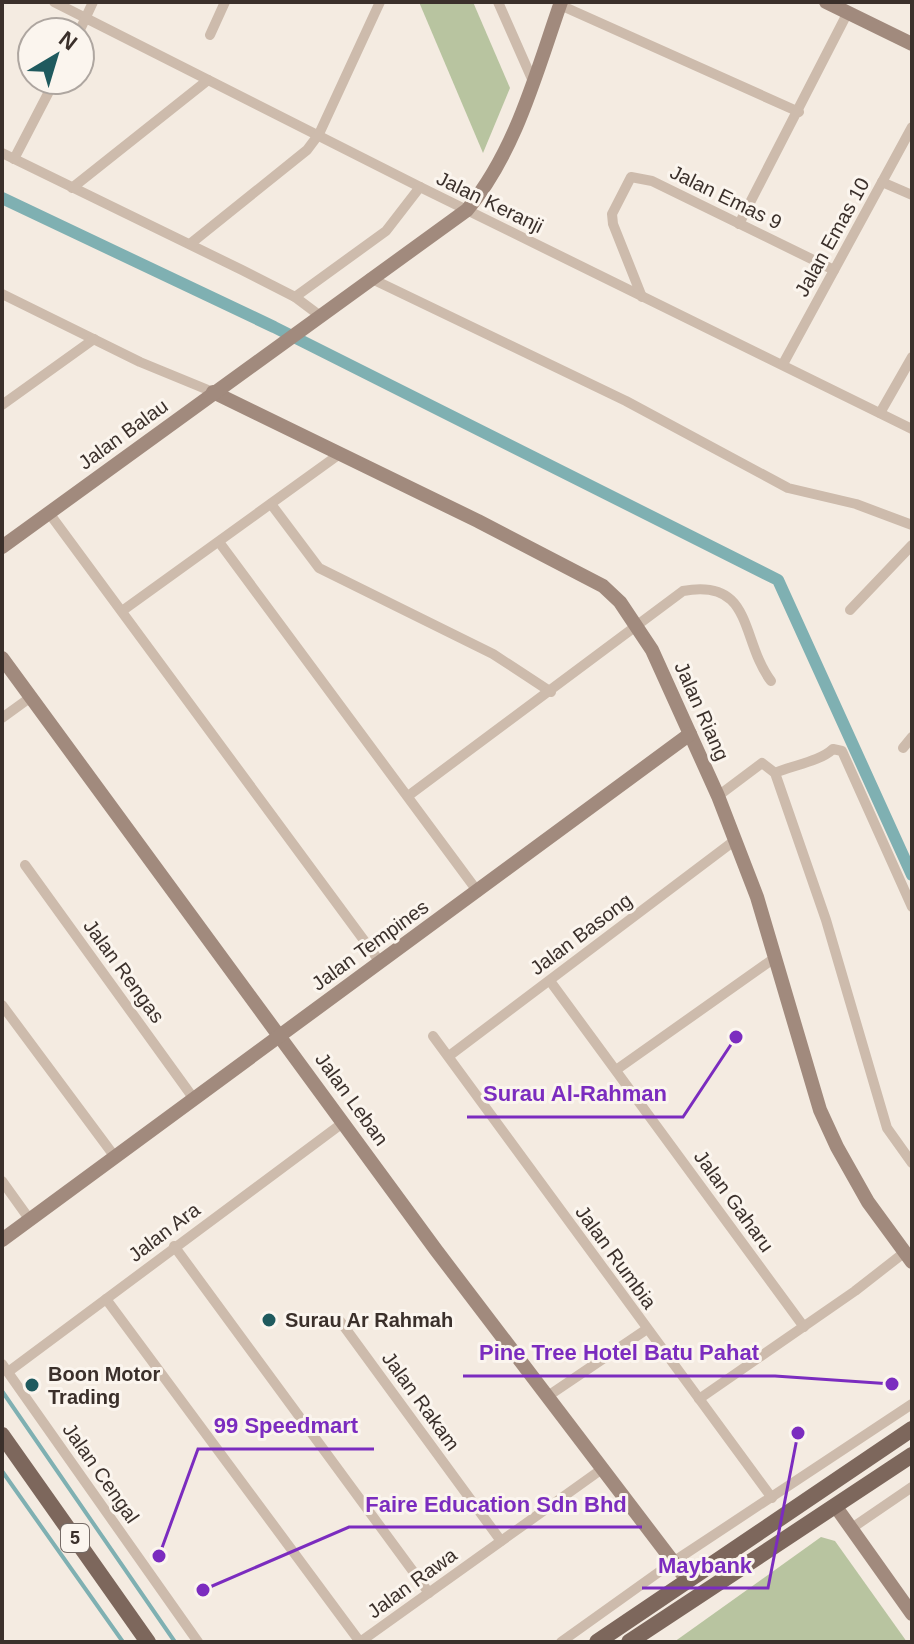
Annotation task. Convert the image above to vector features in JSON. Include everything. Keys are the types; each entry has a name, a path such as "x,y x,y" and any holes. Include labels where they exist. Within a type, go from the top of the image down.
{"main road":[{"path":"597,1642 912,1429"},
{"name":"5","path":"2,1435 148,1642"},
{"path":"629,1642 912,1455"},
{"path":"836,1507 838,1494 863,1471 870,1458"},
{"path":"781,1518 799,1517 825,1503 836,1507"},
{"path":"687,1580 700,1583 745,1552 761,1552"}],"street":[{"name":"Jalan Keranji","path":"54,2 82,16"},
{"path":"210,35 225,2"},
{"path":"190,244 307,150 319,134 380,2"},
{"path":"498,2 532,79"},
{"path":"826,2 912,44"},
{"path":"467,210 505,151 561,4 799,112"},
{"path":"739,224 848,12"},
{"name":"Jalan Keranji","path":"96,23 420,187 912,429"},
{"path":"72,188 208,80"},
{"path":"14,159 47,96"},
{"name":"Jalan Emas 10","path":"783,364 912,127"},
{"path":"2,153 295,297 319,315"},
{"name":"Jalan Emas 9","path":"642,297 613,224 612,214 631,177 652,181 834,270"},
{"path":"882,182 912,195"},
{"path":"295,297 386,231 420,187"},
{"name":"Jalan Balau","path":"2,547 301,327 467,210"},
{"path":"370,278 626,401 788,488 856,504 912,525"},
{"path":"2,294 213,392"},
{"path":"2,405 94,339"},
{"path":"880,413 912,357"},
{"name":"Jalan Riang","path":"213,392 603,586 637,624 718,796 776,957 820,1110 850,1174 908,1257"},
{"path":"122,611 341,453"},
{"path":"271,504 308,556 327,573 493,654 551,692"},
{"path":"49,513 380,962"},
{"path":"219,542 478,892"},
{"path":"850,610 912,545"},
{"path":"408,796 683,591 698,588 726,595 741,610 757,660 771,681"},
{"name":"Jalan Leban","path":"2,658 687,1580"},
{"path":"2,718 31,697"},
{"name":"Jalan Tempines","path":"2,1240 690,734"},
{"path":"903,748 912,737"},
{"path":"775,773 802,761 823,758 833,749 842,751 912,907"},
{"path":"718,796 762,763 775,773 826,920 887,1128 912,1163"},
{"name":"Jalan Basong","path":"449,1056 734,841"},
{"name":"Jalan Rengas","path":"25,865 194,1099"},
{"path":"616,1070 776,957"},
{"name":"Jalan Gaharu","path":"550,981 804,1327"},
{"path":"2,1005 115,1157"},
{"name":"Jalan Rumbia","path":"433,1036 772,1498"},
{"name":"Jalan Ara","path":"5,1368 106,1299 344,1122"},
{"path":"2,1181 30,1220"},
{"path":"174,1246 429,1593"},
{"path":"699,1399 908,1257"},
{"path":"106,1299 360,1642"},
{"name":"Jalan Rakam","path":"340,1321 501,1541"},
{"path":"548,1396 647,1329"},
{"name":"Jalan Cengal","path":"5,1368 198,1642"},
{"path":"561,1642 673,1562 912,1404"},
{"name":"Jalan Rawa","path":"360,1642 602,1469"},
{"path":"852,1528 912,1487"},
{"path":"836,1507 912,1614"}],"green space":[{"path":"419,2 473,2 510,88 483,153"},
{"path":"821,1537 835,1541 907,1642 674,1642"}],"waterway":[{"path":"2,198 274,327 778,580 912,875"},
{"path":"2,1391 175,1642"},
{"path":"2,1471 123,1642"}],"place":[{"name":"Surau Al-Rahman","path":"736,1037"},
{"name":"Surau Ar Rahmah","path":"269,1320"},
{"name":"Pine Tree Hotel Batu Pahat","path":"892,1384"},
{"name":"Boon Motor Trading","path":"32,1385"},
{"name":"Maybank","path":"798,1433"},
{"name":"99 Speedmart","path":"159,1556"},
{"name":"Faire Education Sdn Bhd","path":"203,1590"}]}
